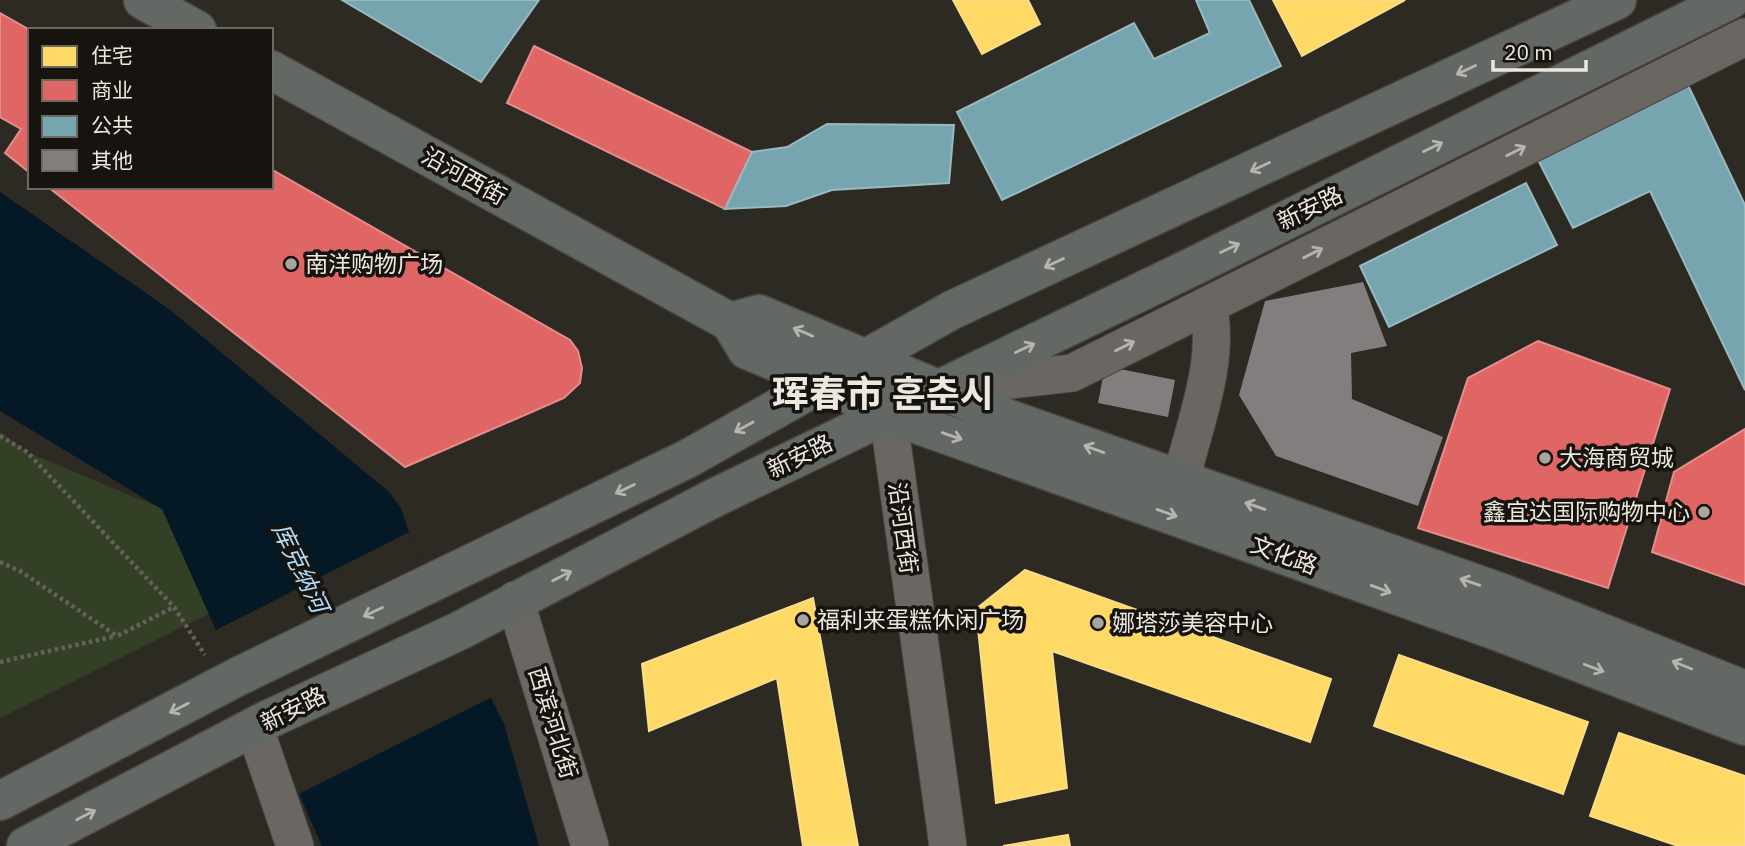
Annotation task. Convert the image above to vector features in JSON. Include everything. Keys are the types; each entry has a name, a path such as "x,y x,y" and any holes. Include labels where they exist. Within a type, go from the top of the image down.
{"main road":[{"path":"143,0 193,28"},
{"path":"0,801 231,680 687,458 952,310 1617,0"},
{"name":"新安路","path":"26,846 261,724 459,631 714,498 1730,0"},
{"path":"1742,0 1745,6"},
{"name":"沿河西街","path":"273,71 730,321 747,349 825,382"},
{"path":"730,321 760,314 866,358"},
{"name":"文化路","path":"866,358 1009,419 1505,594 1745,690"},
{"name":"文化路","path":"825,382 888,414 1494,630 1745,726"}],"street":[{"path":"941,388 1072,373 1745,37"},
{"path":"1181,480 1212,350 1212,326 1208,305"},
{"name":"沿河西街","path":"866,358 888,414 948,846"},
{"name":"西滨河北街","path":"515,600 590,846"},
{"path":"261,724 295,846"}],"path":[{"path":"0,436 27,452 174,607 231,680"},
{"path":"0,562 20,571 117,636"},
{"path":"0,662 117,636 174,607"}],"green space":[{"path":"0,431 27,452 194,522 212,612 0,718"}],"water":[{"name":"库克纳河","path":"0,192 169,309 389,492 401,508 409,532 504,724 539,846 322,846 267,720 216,630 162,509 0,411"}],"pier":[{"path":"409,532 492,697 299,794 216,630"}],"building: 住宅":[{"path":"953,0 1028,0 1040,24 982,54"},
{"path":"1273,0 1405,0 1302,56"},
{"path":"1025,570 1331,679 1310,742 1052,651 1067,788 996,803 976,609"},
{"path":"813,598 858,846 803,846 777,678 649,731 642,664"},
{"path":"1399,655 1588,722 1563,794 1374,726"},
{"path":"1619,733 1745,776 1745,846 1678,846 1590,816"},
{"path":"1068,835 1070,846 1003,846"}],"building: 商业":[{"path":"0,13 28,29 28,171 5,153 21,129 0,117"},
{"path":"534,46 752,152 725,209 507,103"},
{"name":"南洋购物广场","path":"273,170 570,340 578,351 582,368 580,383 564,398 405,467 51,189 273,189"},
{"name":"大海商贸城","path":"1538,341 1670,389 1608,588 1418,528 1468,378"},
{"name":"鑫宜达国际购物中心","path":"1745,429 1745,585 1652,552 1674,472"}],"building: 公共":[{"path":"342,0 539,0 481,82"},
{"path":"1196,0 1249,0 1281,66 1002,200 957,112 1134,23 1154,59 1210,33"},
{"path":"1687,83 1745,205 1745,390 1650,191 1573,228 1538,160"},
{"path":"827,124 954,125 949,183 832,190 786,206 725,209 752,152 787,147"},
{"path":"1526,183 1557,245 1389,327 1360,266"}],"building: 其他":[{"path":"1363,282 1387,346 1351,353 1352,399 1443,437 1418,506 1276,456 1239,395 1265,301"},
{"path":"1105,366 1175,380 1168,417 1098,403"}],"place":[{"name":"南洋购物广场","path":"291,264"},
{"name":"大海商贸城","path":"1545,458"},
{"name":"鑫宜达国际购物中心","path":"1704,512"},
{"name":"福利来蛋糕休闲广场","path":"803,620"},
{"name":"娜塔莎美容中心","path":"1098,623"}],"district":[{"name":"珲春市 훈춘시","path":"883,394"}]}
